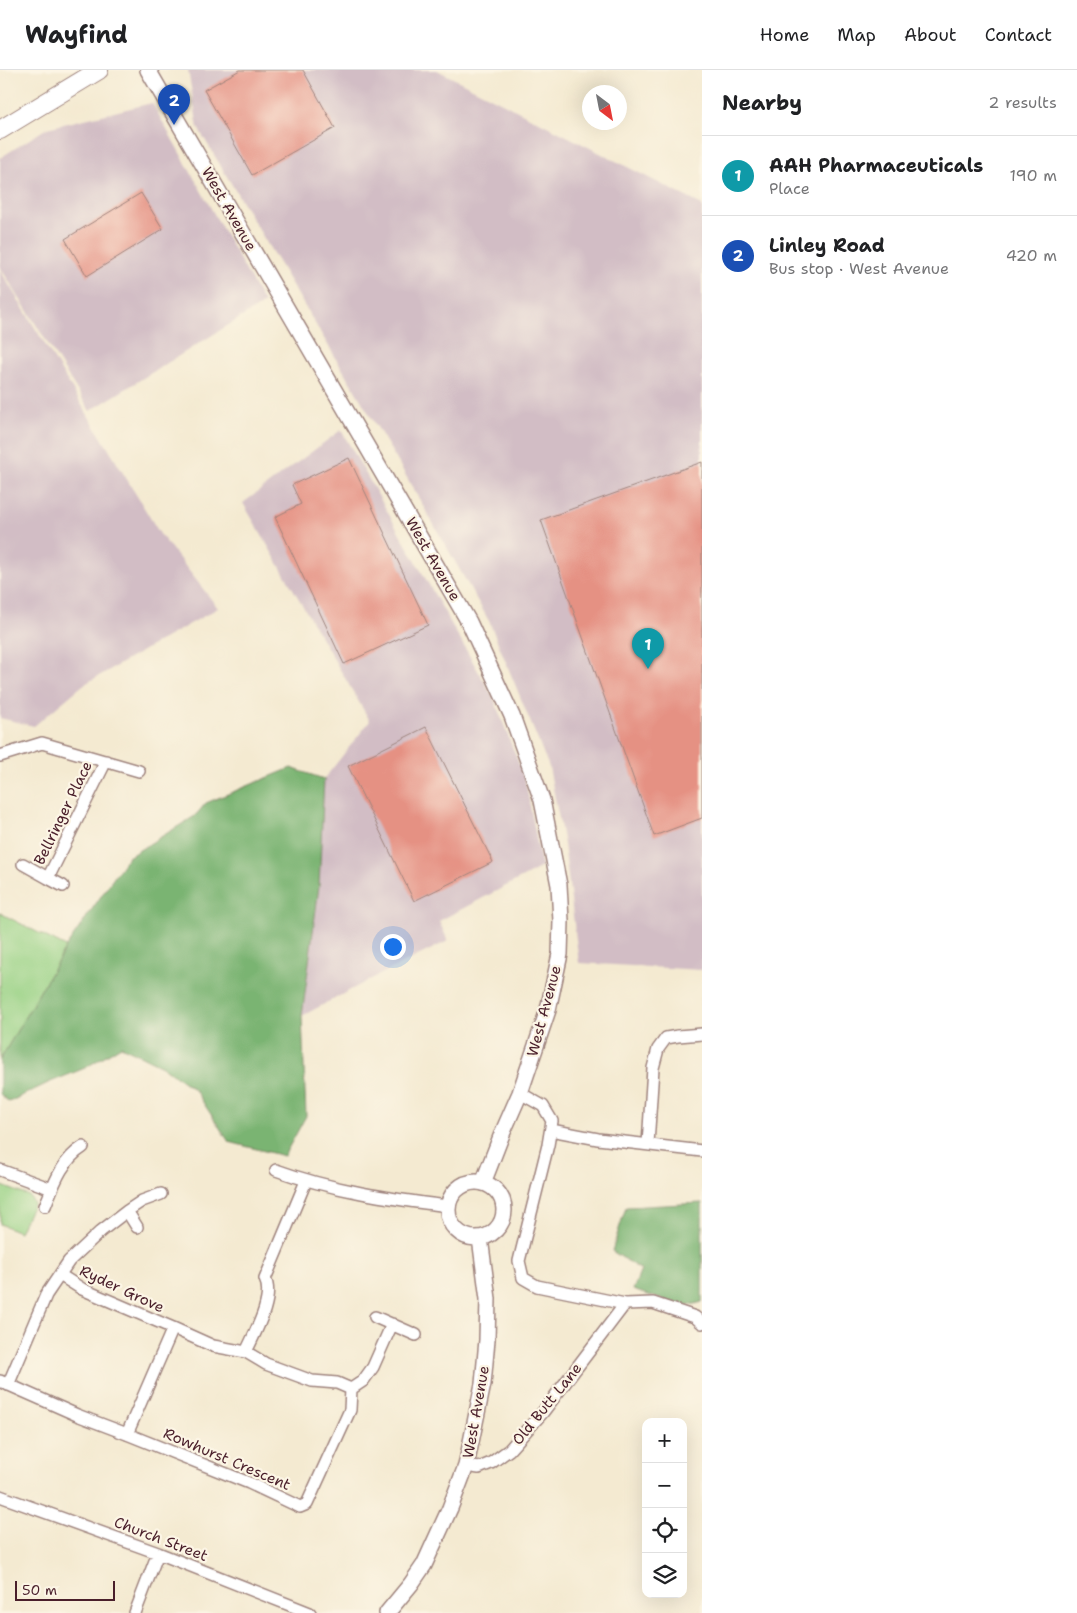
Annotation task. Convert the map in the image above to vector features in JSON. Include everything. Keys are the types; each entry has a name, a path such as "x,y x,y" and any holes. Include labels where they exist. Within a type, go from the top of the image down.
{"main road":[{"path":"0,130 99,70"}],"street":[{"name":"West Avenue","path":"148,70 469,622 512,716 542,800 558,885 561,921 560,954 548,1010 520,1093 483,1182"},
{"path":"0,756 42,743 139,771"},
{"name":"Bellringer Place","path":"48,878 106,761"},
{"name":"Bellringer Place","path":"23,864 63,886"},
{"path":"648,1144 653,1068 658,1050 666,1038 702,1034"},
{"path":"520,1093 543,1106 552,1121 548,1145 519,1261 523,1278 538,1286 625,1304 653,1303 695,1317 702,1323"},
{"path":"550,1130 598,1139 702,1151"},
{"path":"46,1206 52,1188 69,1158 83,1147"},
{"path":"0,1170 52,1188"},
{"path":"276,1170 306,1181 362,1193 448,1206"},
{"path":"246,1352 265,1310 268,1285 266,1280 306,1181"},
{"path":"483,1182 492,1187 501,1197 504,1212 500,1225 491,1234 480,1238 464,1236 459,1233 450,1220 448,1206 450,1198 456,1190 468,1183 483,1182"},
{"name":"Ryder Grove","path":"4,1383 46,1295 69,1261 101,1231 127,1211 142,1201 161,1194"},
{"path":"127,1211 137,1227"},
{"name":"West Avenue","path":"466,1466 483,1384 486,1340 488,1299 480,1238"},
{"name":"Ryder Grove","path":"60,1274 82,1289 173,1328"},
{"name":"Old Butt Lane","path":"466,1466 480,1468 491,1463 509,1450 543,1412 625,1304"},
{"path":"375,1317 416,1335"},
{"path":"127,1434 173,1328 213,1346 246,1352 275,1368 312,1381 337,1383 351,1389 363,1381 373,1367 392,1324"},
{"name":"Rowhurst Crescent","path":"4,1383 77,1416 249,1483 300,1507 307,1504 350,1410 351,1389"},
{"path":"387,1613 424,1565 444,1523 466,1466"},
{"name":"Church Street","path":"0,1496 158,1553 310,1613"},
{"path":"136,1613 158,1553"}],"shaded area":[{"path":"188,70 437,70 702,205 702,970 579,963 564,844 549,767 489,621 398,462 198,128"},
{"path":"152,103 264,303 90,411 0,267 0,158 47,128"},
{"path":"0,270 160,534 218,608 83,685 34,726 0,718"},
{"path":"341,430 494,699 525,780 542,867 439,921 448,941 302,1016 319,886 324,779 370,721 243,503"}],"green space":[{"path":"291,768 324,779 319,886 302,1016 306,1116 284,1156 229,1142 195,1090 162,1066 121,1046 85,1068 9,1102 0,1094 0,1060 66,947 128,857 195,816 206,803"},
{"path":"0,913 66,947 0,1060"},
{"path":"0,1185 29,1196 34,1203 19,1232 0,1224"},
{"path":"702,1203 702,1302 684,1307 633,1290 641,1270 612,1251 626,1207"}],"building":[{"path":"240,70 303,70 335,128 252,175 204,90"},
{"path":"141,193 163,229 87,276 65,239"},
{"path":"349,458 428,625 344,664 275,517 301,504 292,485"},
{"path":"702,462 702,818 654,836 541,520"},
{"path":"426,727 493,862 414,901 348,766"}],"place":[{"name":"Linley Road","path":"174,125"},
{"name":"AAH Pharmaceuticals","path":"648,669"}]}
